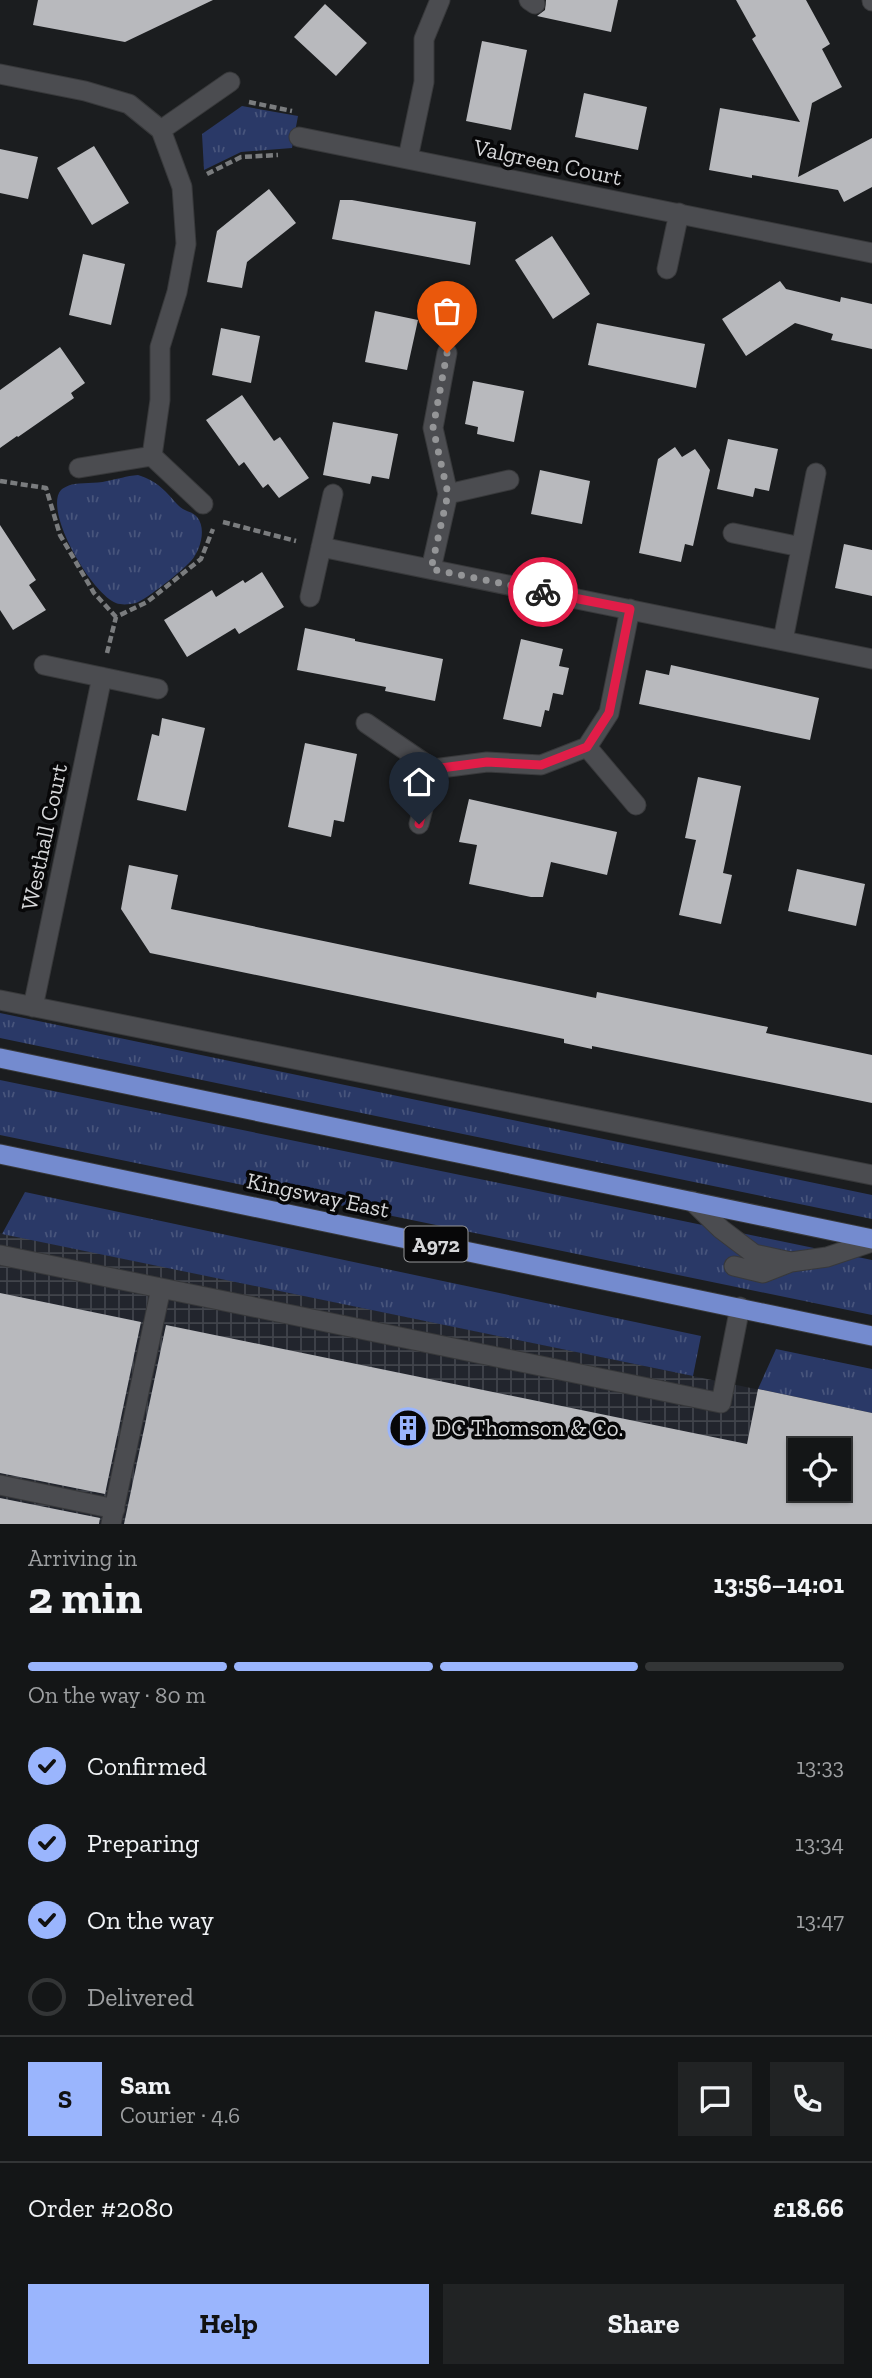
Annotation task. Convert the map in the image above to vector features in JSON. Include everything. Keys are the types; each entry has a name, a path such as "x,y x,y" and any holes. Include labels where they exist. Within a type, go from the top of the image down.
{"highway":[{"path":"0,1058 692,1201 872,1241"},
{"name":"Kingsway East","path":"0,1154 872,1336"}],"street":[{"path":"408,158 424,82 424,38 440,0"},
{"path":"0,74 85,91 129,104 161,130 182,187 186,244 177,292 160,347 160,400 152,456"},
{"path":"161,130 230,82"},
{"name":"Valgreen Court","path":"299,137 872,253"},
{"path":"667,269 679,213"},
{"path":"431,569 448,494 433,428 447,353"},
{"path":"79,468 152,456"},
{"path":"152,456 203,504"},
{"path":"783,640 816,473"},
{"path":"448,494 509,480"},
{"path":"310,597 333,494"},
{"path":"733,533 801,547"},
{"path":"321,547 872,659"},
{"path":"366,723 433,769 487,762 541,765 587,747 609,713 630,609"},
{"path":"44,665 158,689"},
{"name":"Westhall Court","path":"33,1007 103,677"},
{"path":"587,747 636,805"},
{"path":"419,824 433,769"},
{"path":"0,1000 872,1175"},
{"path":"692,1201 754,1254 791,1262"},
{"path":"734,1266 763,1273 791,1262 827,1257 872,1241"},
{"path":"0,1255 721,1403 740,1307"},
{"path":"0,1485 113,1517 161,1288"}],"path":[{"path":"182,187 241,157 296,153 304,113 243,101 230,82"},
{"path":"0,481 46,488 60,535 94,593 116,617"},
{"path":"116,617 147,602 201,559 217,521 321,547"},
{"path":"106,657 116,617"}],"shaded area":[{"path":"0,1233 872,1413 872,1524 0,1524"}],"green space":[{"path":"242,106 298,116 292,148 241,152 204,170 202,134"},
{"path":"138,475 156,484 181,508 197,517 202,534 194,557 187,566 136,603 122,604 110,599 98,588 74,554 65,535 57,501 61,490 70,485"},
{"path":"0,1013 872,1195 872,1219 0,1038"},
{"path":"0,1080 872,1260 872,1315 0,1135"},
{"path":"25,1192 701,1336 693,1376 2,1234"},
{"path":"776,1349 872,1369 872,1413 758,1389"}],"building":[{"path":"38,0 213,0 125,42 33,25"},
{"path":"546,0 618,0 611,32 537,16 545,10"},
{"path":"736,0 806,0 830,44 822,49 842,87 812,103 798,177 872,138 872,187 844,202 838,190 709,170 720,108 800,122 752,39 756,36"},
{"path":"325,4 367,43 336,76 294,37"},
{"path":"482,41 527,50 511,130 466,121"},
{"path":"584,93 647,107 638,150 575,137"},
{"path":"94,146 129,203 92,225 57,168"},
{"path":"0,149 38,157 28,199 0,193"},
{"path":"269,189 296,223 247,262 242,288 207,282 217,231"},
{"path":"340,200 476,222 470,265 332,239"},
{"path":"552,236 590,294 553,319 515,260"},
{"path":"83,254 125,264 111,325 69,315"},
{"path":"780,281 786,289 840,302 841,297 872,304 872,349 831,340 833,334 795,323 746,356 722,319"},
{"path":"375,311 418,320 407,370 365,362"},
{"path":"597,323 705,344 696,388 588,365"},
{"path":"221,328 260,336 251,383 212,375"},
{"path":"60,347 85,383 71,393 74,398 0,448 0,390"},
{"path":"473,381 524,391 514,442 477,434 478,427 465,424"},
{"path":"242,395 274,441 280,437 309,478 279,498 268,484 263,488 244,462 239,466 206,420"},
{"path":"333,422 398,434 389,479 372,476 370,484 323,475"},
{"path":"728,439 778,449 769,491 755,488 753,497 717,489"},
{"path":"675,447 682,457 695,449 710,470 693,546 685,544 681,562 639,553 658,459"},
{"path":"540,470 590,481 582,524 531,514"},
{"path":"0,525 36,580 29,585 46,610 13,630 0,610"},
{"path":"844,544 872,550 872,596 835,588"},
{"path":"262,572 284,607 239,634 235,628 187,657 164,620 212,590 216,597"},
{"path":"305,628 443,659 435,701 385,691 386,687 297,670"},
{"path":"521,639 563,649 559,666 569,668 563,695 553,693 549,711 545,710 541,727 503,719"},
{"path":"671,665 819,698 810,740 639,704 646,670 669,675"},
{"path":"162,718 205,728 186,811 137,800 152,734 159,736"},
{"path":"305,743 357,754 344,822 334,820 331,837 288,827"},
{"path":"698,777 741,786 723,873 732,875 721,924 679,915 696,840 685,838"},
{"path":"469,799 617,832 607,875 551,862 543,897 469,884 477,845 459,842"},
{"path":"129,865 178,875 171,909 596,998 597,992 768,1027 766,1033 872,1055 872,1103 592,1046 592,1049 564,1043 564,1039 150,953 121,909"},
{"path":"797,869 865,884 856,926 788,911"},
{"path":"0,1293 141,1322 105,1494 0,1473"},
{"name":"DC Thomson & Co.","path":"166,1325 747,1444 758,1389 872,1413 872,1524 124,1524"},
{"path":"0,1498 100,1518 99,1524 0,1524"}],"way so far":[{"path":"447,353 433,428 448,494 431,569 543,592"}],"place":[{"name":"DC Thomson & Co.","path":"408,1428"}],"route":[{"path":"419,824 433,769 487,762 541,765 587,747 609,713 630,609 543,592"}]}
